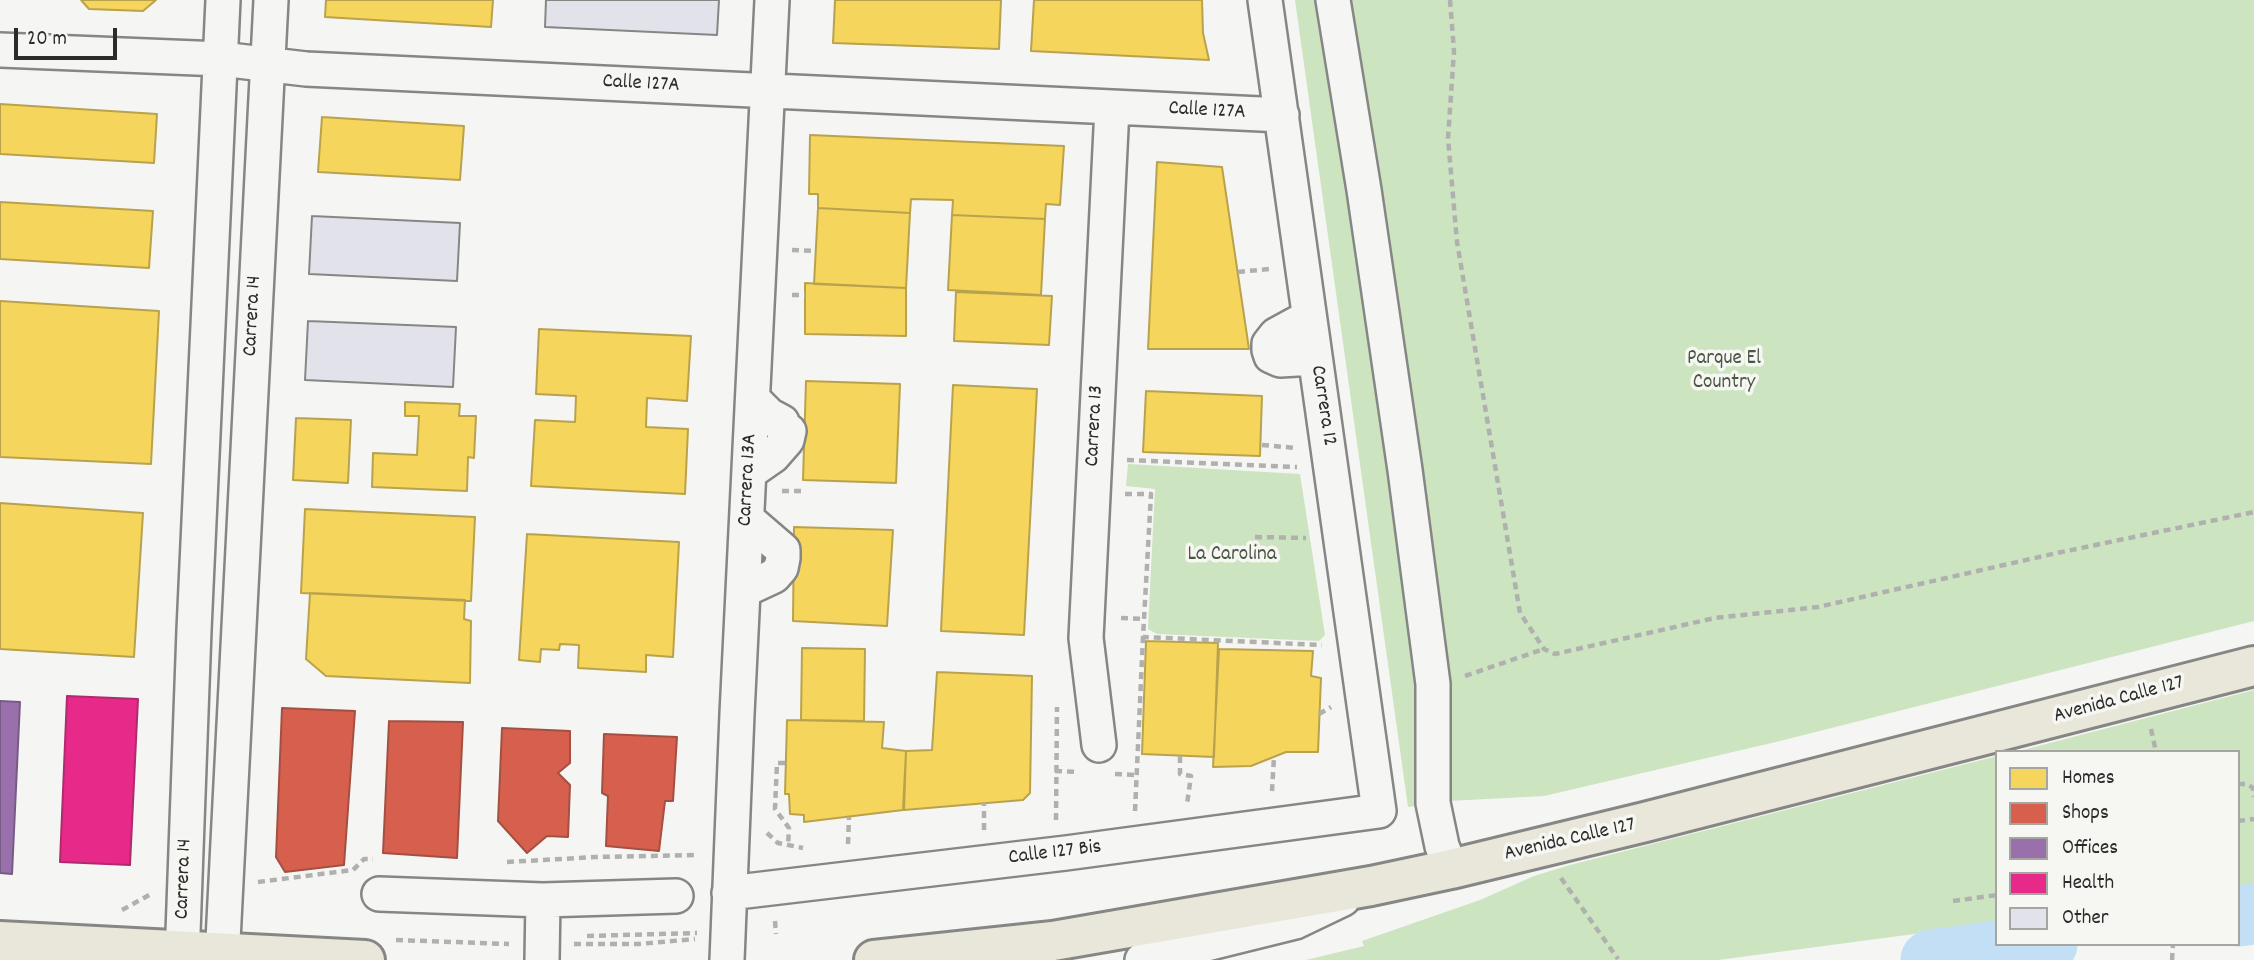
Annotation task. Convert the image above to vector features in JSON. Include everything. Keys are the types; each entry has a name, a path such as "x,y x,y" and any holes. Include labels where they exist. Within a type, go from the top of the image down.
{"main road":[{"name":"Avenida Calle 127","path":"874,960 1054,941 1371,886 1451,869 2144,696 2254,666"},
{"path":"0,941 182,955 365,960"}],"street":[{"name":"Carrera 14","path":"182,955 223,0"},
{"name":"Carrera 14","path":"222,956 271,0"},
{"name":"Carrera 13A","path":"727,960 772,0"},
{"name":"Carrera 12","path":"1265,0 1380,811"},
{"path":"1333,0 1370,230 1433,684 1433,803 1442,846 1451,869"},
{"name":"Calle 127A","path":"0,50 221,59 306,69 1282,116"},
{"name":"Carrera 13","path":"1099,745 1086,638 1112,107"},
{"path":"1308,317 1276,335 1269,344 1269,350 1271,356 1280,360 1314,358"},
{"path":"194,630 238,631"},
{"name":"Calle 127 Bis","path":"729,893 1380,811"},
{"path":"1142,960 1295,922 1371,886"},
{"path":"379,894 686,908"},
{"path":"542,947 543,900"}],"path":[{"path":"1450,0 1454,51 1448,138 1457,242 1520,613 1544,649 1555,654 1715,618 1818,607 2254,512"},
{"path":"1118,459 1302,467 1298,436"},
{"path":"1124,471 1126,460"},
{"path":"1123,482 1122,494 1151,494 1135,817"},
{"path":"1255,537 1302,538"},
{"path":"1143,637 1330,646"},
{"path":"1433,684 1544,649"},
{"path":"1043,823 1056,821 1058,695"},
{"path":"1180,756 1180,774 1191,776 1184,837"},
{"path":"785,762 777,762 775,809 789,828 788,846"},
{"path":"2240,784 2253,788 2254,797"},
{"path":"971,830 988,829"},
{"path":"762,830 778,843 803,848 814,847"},
{"path":"837,844 860,841"},
{"path":"1550,845 1555,869 1618,959"},
{"path":"698,849 698,868"},
{"path":"114,915 152,893 157,887"},
{"path":"1953,901 1995,895"},
{"path":"542,947 639,936 696,933 686,908"}],"green space":[{"name":"Parque El Country","path":"1295,0 2254,0 2254,621 1780,741 1544,796 1448,801 1408,807"},
{"name":"La Carolina","path":"1128,464 1300,474 1325,635 1319,641 1157,634 1148,629 1155,489 1126,486"},
{"path":"2254,690 2254,886 2240,888 2240,750 2023,750"},
{"path":"1995,757 1995,923 1718,960 1306,960 1364,946 1362,941 1570,865"}],"building: Homes":[{"path":"81,0 156,0 143,11 89,9"},
{"path":"326,0 493,0 491,27 325,17"},
{"path":"835,0 1001,0 999,49 833,43"},
{"path":"1034,0 1202,0 1203,33 1209,60 1031,51"},
{"path":"0,104 157,114 154,163 0,154"},
{"path":"322,117 464,126 460,180 318,172"},
{"path":"810,135 1064,146 1060,205 1046,204 1045,219 952,215 953,200 911,199 910,213 818,208 818,194 809,194"},
{"path":"1157,162 1222,167 1249,349 1148,349"},
{"path":"0,202 153,211 149,268 0,259"},
{"path":"818,208 910,213 906,288 814,284"},
{"path":"952,215 1045,219 1041,295 948,290"},
{"path":"805,283 906,288 906,336 805,334"},
{"path":"956,292 1052,296 1049,345 954,341"},
{"path":"0,301 159,311 151,464 0,457"},
{"path":"539,329 691,336 687,401 647,398 646,427 688,429 685,494 531,486 535,420 575,422 576,396 536,394"},
{"path":"806,381 900,384 896,483 803,480"},
{"path":"953,385 1037,389 1024,635 941,631"},
{"path":"1146,391 1262,396 1260,456 1143,452"},
{"path":"405,402 460,404 459,416 476,416 474,458 468,457 467,491 372,487 373,453 417,455 419,416 405,416"},
{"path":"296,418 351,420 348,483 293,480"},
{"path":"0,503 143,513 134,657 0,649"},
{"path":"305,509 475,517 471,601 301,593"},
{"path":"794,527 893,530 887,626 793,621"},
{"path":"527,534 679,542 673,657 646,655 646,672 578,668 579,645 560,644 559,650 541,649 540,662 519,660"},
{"path":"310,593 465,600 464,619 471,621 470,683 326,676 306,659"},
{"path":"1146,641 1218,643 1214,757 1142,754"},
{"path":"802,648 865,649 864,721 801,720"},
{"path":"1219,649 1313,651 1311,676 1321,678 1318,752 1286,752 1251,766 1213,767"},
{"path":"937,672 1032,676 1030,793 1023,800 904,810 906,751 932,750"},
{"path":"787,720 884,722 882,748 906,751 903,810 804,822 804,815 790,814 789,794 785,794"}],"building: Shops":[{"path":"282,708 355,711 344,865 285,872 276,857"},
{"path":"389,721 463,722 457,858 383,853"},
{"path":"502,728 570,731 570,763 558,773 570,785 568,837 547,836 527,853 498,821"},
{"path":"604,734 677,737 673,801 665,801 659,851 606,846 608,796 602,793"}],"building: Offices":[{"path":"0,701 20,702 12,874 0,873"}],"building: Health":[{"path":"67,696 138,699 130,865 60,862"}],"building: Other":[{"path":"546,0 719,0 717,35 545,27"},
{"path":"312,216 460,223 457,281 309,274"},
{"path":"308,321 456,327 453,387 305,380"}],"waterway":[{"path":"2240,916 2254,914"},
{"path":"1931,960 2032,946"}]}
